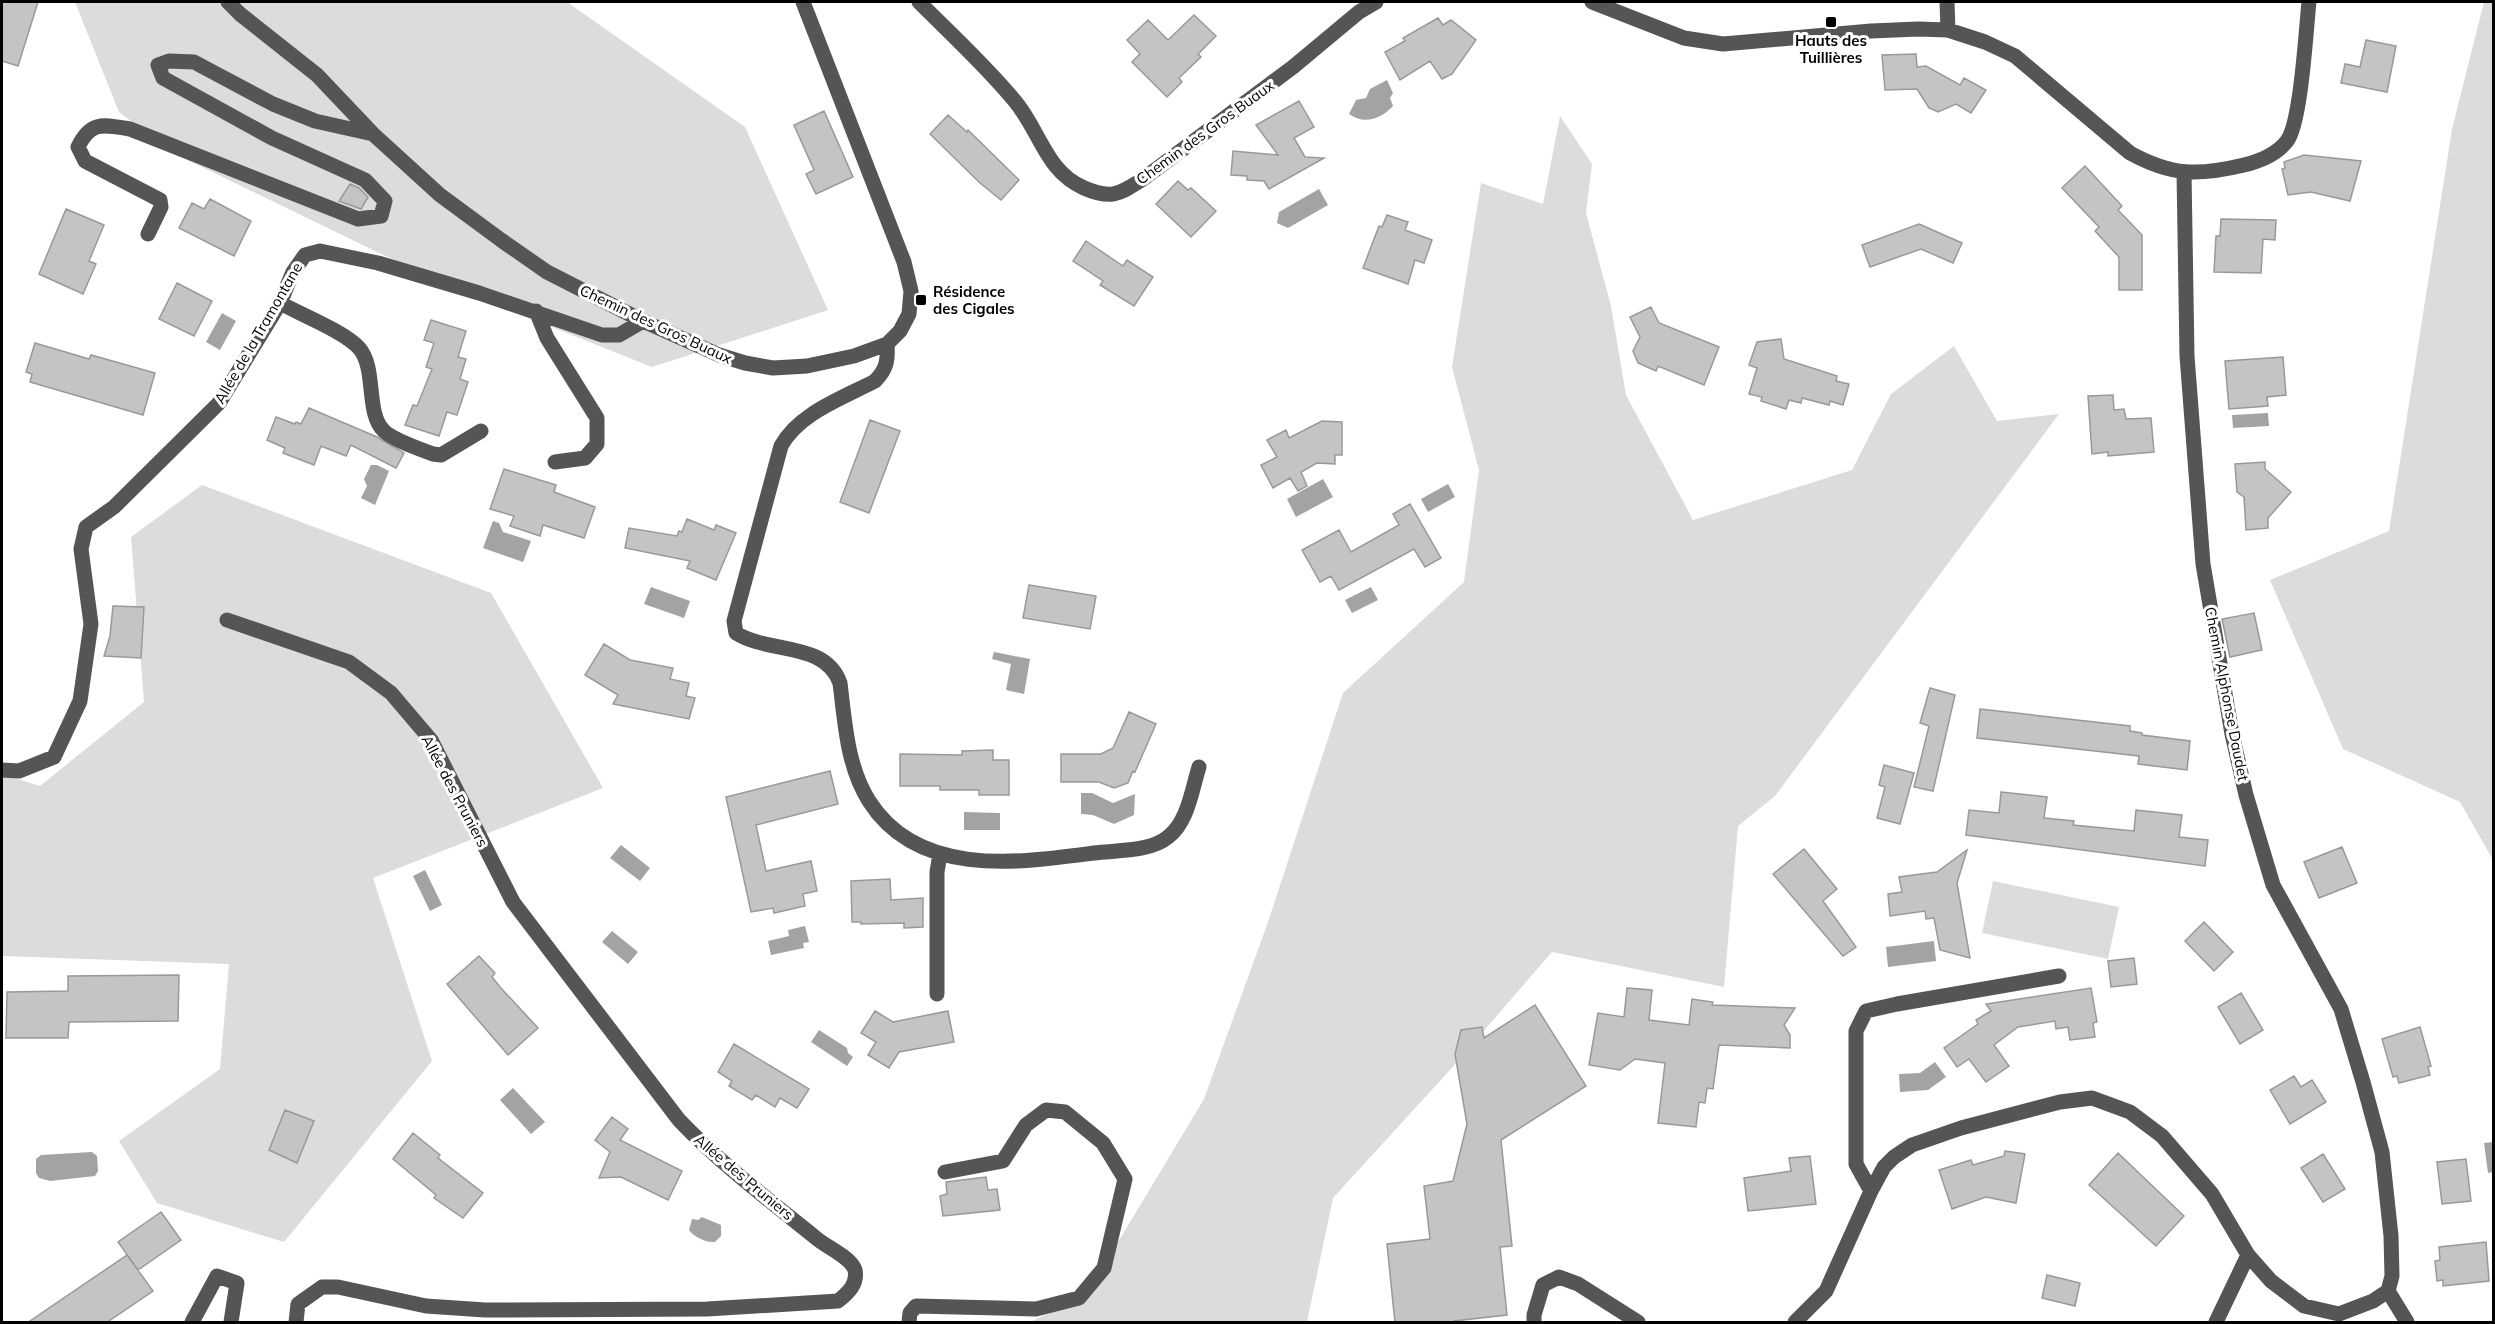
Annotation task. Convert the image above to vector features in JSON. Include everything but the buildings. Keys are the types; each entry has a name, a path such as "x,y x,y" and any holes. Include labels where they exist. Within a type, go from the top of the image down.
{"street":[{"name":"Chemin des Gros Buaux","path":"228,2 317,75 373,134 440,195 547,272 643,321 719,355 745,363 773,368 807,366 854,356 887,344"},
{"path":"802,2 904,262 911,291 909,314 900,331 887,344 887,366 875,381 802,421 788,433 781,446 734,621 736,633 748,641 812,655 827,661 836,672 840,683 850,756 858,781 869,802 891,827 912,841 940,854 962,859 1024,862 1146,847 1168,838 1178,826 1185,812 1199,767"},
{"name":"Chemin des Gros Buaux","path":"919,2 1016,102 1052,162 1069,181 1102,195 1122,192 1143,178 1293,67 1359,12 1376,2"},
{"path":"1593,2 1684,38 1723,44 1918,29 1948,30 1984,42 2015,56 2130,153 2152,165 2184,172 2211,172 2252,163 2269,157 2288,141 2296,117 2309,2"},
{"path":"1947,2 1948,30"},
{"path":"148,234 161,207 160,200 85,161 78,147 85,133 101,124 130,129 358,219 381,216 385,201 365,180 272,138 163,78 158,65 169,61 194,62 273,104 315,121 373,134"},
{"name":"Chemin Alphonse Daudet","path":"2184,172 2187,356 2203,564 2232,734 2246,795 2273,885 2341,1009 2363,1083 2382,1152 2391,1236 2392,1275 2388,1291"},
{"name":"Allée de la Tramontane","path":"2,770 19,771 54,757 80,701 91,624 81,549 86,527 114,507 219,403 280,303 293,272 309,253 320,252 378,263 611,336 627,332 643,321"},
{"path":"280,303 349,340 360,349 366,359 378,422 384,432 433,454 441,455 481,431"},
{"path":"536,311 547,338 597,418 597,444 585,458 555,462"},
{"name":"Allée des Pruniers","path":"227,620 349,662 391,693 431,740 513,902 679,1120 708,1150 820,1242 851,1263 855,1271 855,1283 849,1293 838,1300 707,1309 485,1310 426,1306 338,1287 322,1287 298,1304 296,1323"},
{"path":"937,994 937,872 940,854"},
{"path":"1871,1191 1856,1164 1856,1031 1866,1011 2059,976"},
{"path":"1795,1323 1826,1291 1871,1191 1884,1167 1893,1157 1912,1145 1961,1128 2060,1102 2092,1098 2130,1112 2162,1136 2212,1194 2248,1255 2271,1281 2304,1306 2339,1314 2373,1301 2388,1291 2407,1323"},
{"path":"909,1323 910,1313 916,1306 1036,1309 1079,1298 1104,1268 1125,1179 1103,1143 1065,1112 1046,1110 1026,1125 1003,1161 945,1172"},
{"path":"2216,1323 2248,1255"},
{"path":"192,1323 217,1276 237,1283 231,1323"},
{"path":"1534,1323 1534,1315 1543,1285 1559,1277 1578,1284 1638,1323"}],"shaded area":[{"path":"75,2 567,2 745,127 828,310 652,367 437,281 175,154 119,112"},
{"path":"2484,2 2494,2 2493,860 2460,802 2343,749 2270,580 2389,531 2452,129"},
{"path":"1387,80 1393,93 1390,98 1393,106 1388,111 1366,120 1349,114 1356,100 1366,98 1370,89"},
{"path":"1560,116 1592,164 1586,213 1611,306 1626,395 1693,520 1852,470 1891,394 1954,346 1997,421 2059,414 1775,796 1738,826 1724,987 1552,952 1449,1071 1333,1198 1307,1322 1030,1322 1085,1297 1204,1099 1268,922 1343,693 1464,582 1479,470 1452,367 1481,183 1543,204"},
{"path":"1319,189 1328,205 1288,228 1277,223 1279,212"},
{"path":"222,313 236,321 220,350 206,342"},
{"path":"2268,413 2269,426 2233,428 2232,415"},
{"path":"371,465 377,465 389,471 375,505 361,498 367,486 364,479"},
{"path":"1323,479 1333,497 1296,517 1287,499"},
{"path":"1448,484 1455,497 1428,512 1421,499"},
{"path":"202,485 491,593 603,788 373,878 432,1061 284,1242 157,1203 119,1141 220,1069 229,964 2,956 2,774 40,786 144,702 131,537"},
{"path":"493,521 499,523 503,532 531,541 523,562 483,548"},
{"path":"651,587 690,601 684,618 644,604"},
{"path":"1371,587 1378,600 1352,613 1345,600"},
{"path":"994,652 1030,659 1024,694 1006,690 1011,664 992,659"},
{"path":"1081,793 1092,793 1113,803 1135,794 1134,815 1114,824 1093,815 1081,814"},
{"path":"964,812 1000,813 1000,830 964,830"},
{"path":"621,845 650,868 640,881 610,858"},
{"path":"425,870 442,905 430,911 413,876"},
{"path":"1993,881 2119,907 2108,959 1982,933"},
{"path":"805,926 809,942 803,943 804,948 771,955 768,941 789,936 788,930"},
{"path":"612,931 638,952 628,964 602,942"},
{"path":"1934,941 1936,961 1888,967 1886,947"},
{"path":"819,1030 847,1048 848,1053 853,1057 847,1066 811,1042"},
{"path":"1935,1062 1946,1077 1928,1090 1900,1092 1899,1074 1920,1073"},
{"path":"513,1088 545,1122 531,1134 500,1100"},
{"path":"2493,1142 2493,1172 2488,1173 2484,1143"},
{"path":"92,1152 97,1156 98,1171 95,1176 50,1181 39,1178 36,1173 36,1159 41,1155"},
{"path":"702,1217 721,1225 721,1236 715,1242 701,1239 689,1230 692,1219 698,1220"}],"place":[{"name":"Hauts des Tuillières","path":"1831,22"},
{"name":"Résidence des Cigales","path":"921,300"}]}
